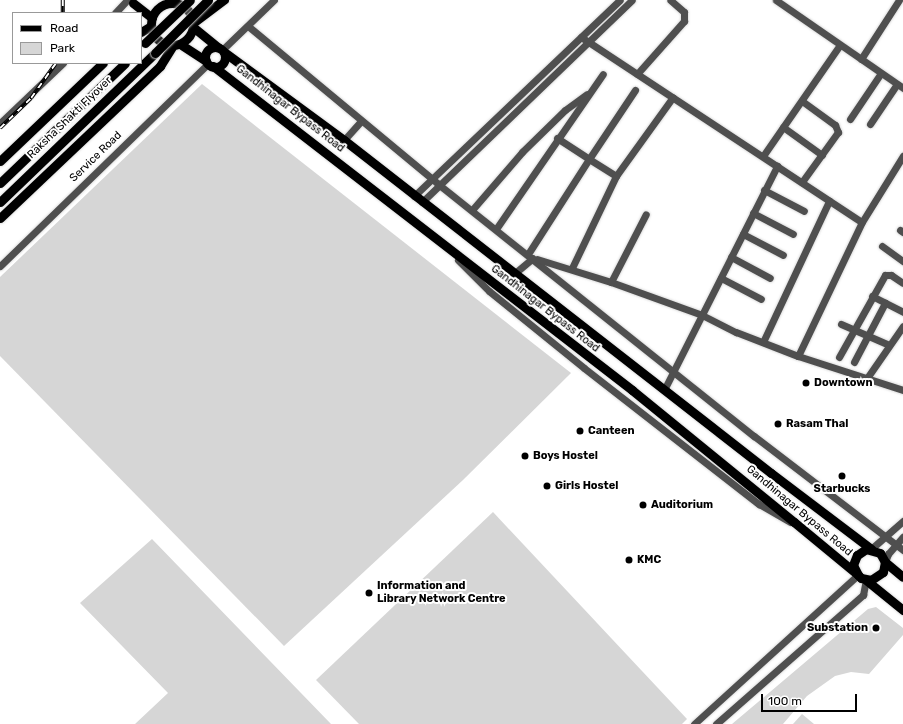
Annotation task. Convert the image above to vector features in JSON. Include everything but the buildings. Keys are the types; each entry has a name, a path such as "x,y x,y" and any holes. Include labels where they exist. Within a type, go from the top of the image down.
{"main road":[{"path":"143,45 190,0"},
{"name":"Raksha Shakti Flyover","path":"0,202 208,0"},
{"path":"0,218 160,66 177,44 188,38 193,25 224,0"},
{"path":"132,1 152,22 157,39 177,44"},
{"path":"142,31 152,22 159,8 167,2 186,9 193,25"},
{"name":"Gandhinagar Bypass Road","path":"193,25 222,50 344,140 414,196 665,388 771,473 872,549"},
{"name":"Gandhinagar Bypass Road","path":"177,44 209,64 632,390 858,575"},
{"path":"209,49 222,50 222,63 209,64 205,55 209,49"},
{"path":"0,161 102,64"},
{"name":"Raksha Shakti Flyover","path":"0,183 123,64"},
{"path":"903,577 885,562 880,553 872,549 861,551 854,560 858,575 903,610"},
{"path":"866,580 880,576 885,562"}],"street":[{"path":"222,50 274,0"},
{"path":"414,196 430,177 620,0"},
{"path":"422,202 438,184 632,0"},
{"path":"637,74 684,21 684,12 670,0"},
{"path":"776,0 900,86 870,124"},
{"path":"861,59 899,0"},
{"path":"116,12 132,1"},
{"path":"248,26 360,121 438,184 784,460 903,550"},
{"path":"581,36 587,42 862,222"},
{"path":"763,156 840,45"},
{"path":"0,123 62,64"},
{"name":"Service Road","path":"0,266 209,64"},
{"path":"850,119 881,73"},
{"path":"496,229 557,138 603,74"},
{"path":"515,273 530,256 589,159 635,90"},
{"path":"472,210 522,152 566,110 589,93"},
{"path":"572,268 616,176 673,98"},
{"path":"802,101 837,128 836,135 802,182"},
{"path":"344,140 360,121"},
{"path":"783,127 822,155"},
{"path":"557,138 616,176"},
{"path":"798,356 862,222 903,156"},
{"path":"665,388 777,166"},
{"path":"764,190 804,211"},
{"path":"763,342 829,201"},
{"path":"753,213 793,234"},
{"path":"611,282 646,214"},
{"path":"743,234 783,255"},
{"path":"882,246 903,260"},
{"path":"530,256 572,268 702,315 798,356 903,390"},
{"path":"732,257 770,278"},
{"path":"839,356 872,296 888,274 903,283"},
{"path":"721,278 761,299"},
{"path":"872,296 903,312"},
{"path":"854,362 885,303"},
{"path":"841,324 889,345"},
{"path":"867,378 903,326"},
{"path":"872,549 903,521"},
{"path":"885,562 896,544 903,537"},
{"path":"694,724 858,575"},
{"path":"716,724 863,595 866,580"}],"green space":[{"path":"202,84 571,373 463,480 284,646 0,356 0,277"},
{"path":"493,512 687,719 682,724 359,724 316,680"},
{"path":"152,539 331,724 135,724 168,693 80,603"},
{"path":"876,607 903,628 903,635 869,674 851,672 835,676 807,696 783,724 732,724 868,609"},
{"path":"802,714 814,724 793,724"}],"railway":[{"path":"63,0 63,12"},
{"path":"0,128 31,98 55,64"}],"place":[{"name":"Downtown","path":"806,383"},
{"name":"Rasam Thal","path":"778,424"},
{"name":"Canteen","path":"580,431"},
{"name":"Boys Hostel","path":"525,456"},
{"name":"Starbucks","path":"842,476"},
{"name":"Girls Hostel","path":"547,486"},
{"name":"Auditorium","path":"643,505"},
{"name":"KMC","path":"629,560"},
{"name":"Information and Library Network Centre","path":"369,593"},
{"name":"Substation","path":"876,628"}]}
